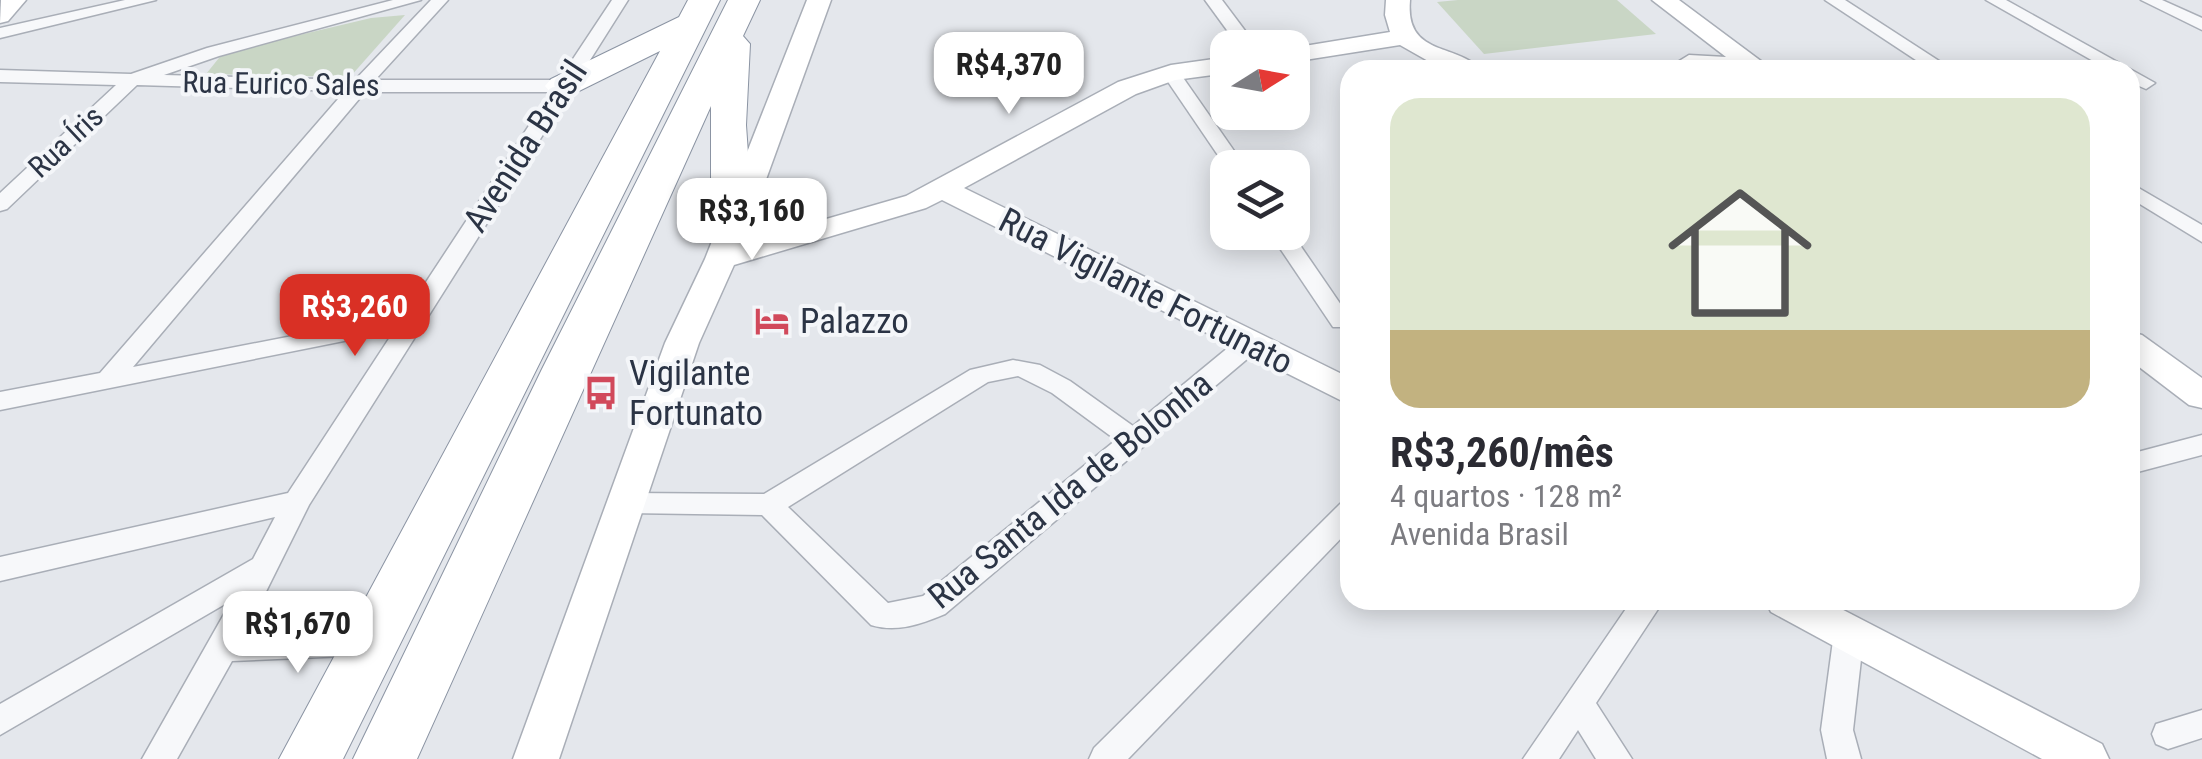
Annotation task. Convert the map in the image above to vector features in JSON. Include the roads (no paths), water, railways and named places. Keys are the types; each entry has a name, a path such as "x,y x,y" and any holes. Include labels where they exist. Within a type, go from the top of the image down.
{"highway":[{"path":"563,86 720,9"},
{"path":"720,9 730,62 727,242"},
{"path":"311,759 370,642 720,9"},
{"path":"385,759 566,368 720,9"}],"street":[{"path":"0,16 14,0"},
{"path":"0,33 148,0"},
{"path":"132,80 213,52 413,0"},
{"path":"109,378 360,86 440,0"},
{"name":"Avenida Brasil","path":"159,759 223,648 297,500 620,0"},
{"path":"536,759 682,343 727,242 819,0"},
{"path":"1214,0 1236,30"},
{"path":"1398,0 1394,14 1403,37 1440,60"},
{"path":"1833,0 1928,60"},
{"path":"1994,0 2104,60"},
{"path":"2150,0 2202,25"},
{"path":"1672,1 1700,27 1747,60"},
{"path":"1686,60 1700,27"},
{"path":"1310,51 1403,37"},
{"path":"727,242 805,233 916,202 1093,103 1172,73 1210,68"},
{"path":"1172,73 1224,150"},
{"name":"Rua Eurico Sales","path":"0,76 360,86 563,86"},
{"name":"Rua Íris","path":"0,205 132,80"},
{"name":"Rua Vigilante Fortunato","path":"943,190 1340,388"},
{"path":"2140,196 2202,235"},
{"path":"1292,250 1340,321"},
{"path":"0,400 412,320"},
{"name":"Rua Santa Ida de Bolonha","path":"769,505 882,616 914,614 934,606 1250,343"},
{"path":"2140,350 2202,396"},
{"path":"627,503 769,505 979,376 997,370 1030,371 1133,439"},
{"path":"2140,461 2202,445"},
{"path":"0,569 297,500"},
{"path":"1106,759 1340,521"},
{"path":"0,720 263,567"},
{"path":"1540,759 1642,610"},
{"path":"1805,610 2086,759"},
{"path":"1844,759 1837,730 1848,632"},
{"path":"223,648 370,642"},
{"path":"1578,702 1616,759"},
{"path":"2168,734 2202,724"}],"place":[{"name":"Palazzo","path":"772,321"},
{"name":"Vigilante Fortunato","path":"601,393"}]}
